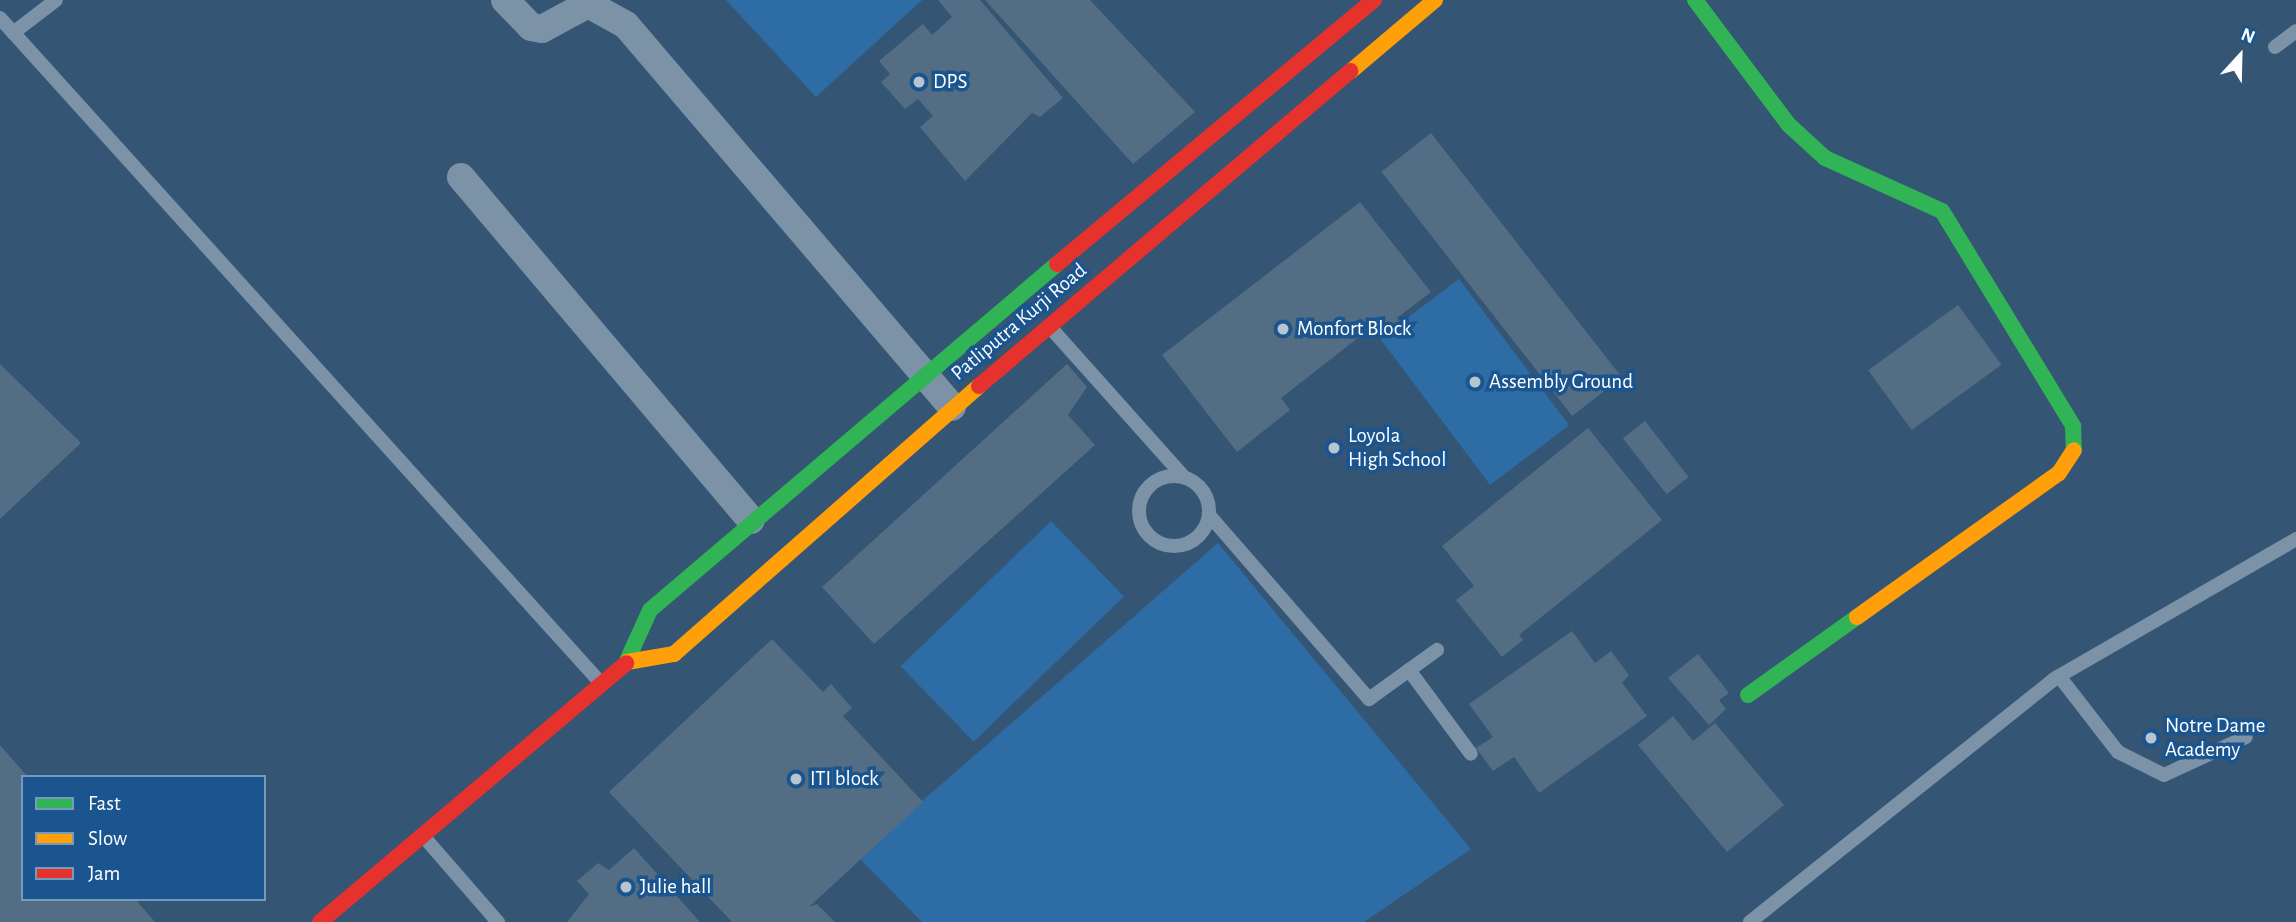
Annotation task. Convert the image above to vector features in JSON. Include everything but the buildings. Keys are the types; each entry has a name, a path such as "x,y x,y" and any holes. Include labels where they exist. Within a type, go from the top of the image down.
{"street":[{"path":"505,0 531,27 555,24 588,4 626,25 952,407"},
{"path":"320,922 424,837 627,662 650,610 758,514 924,374 1088,264 1229,120 1374,0"},
{"path":"1379,0 1399,25"},
{"name":"Patliputra Kurji Road","path":"627,662 674,654 790,531 952,407 1048,325 1088,264 1256,148 1399,25 1435,0"},
{"path":"1695,0 1789,125 1825,158 1942,211 2073,426 2074,452 2059,473 1748,695"},
{"path":"1229,120 1256,148"},
{"path":"461,177 758,514 790,531"}],"lane":[{"path":"13,33 56,0"},
{"path":"0,18 601,683"},
{"path":"2275,47 2296,32"},
{"path":"1048,325 1184,477 1203,491 1209,514 1369,699 1437,650"},
{"path":"1184,477 1150,485 1139,505 1143,526 1158,541 1178,545 1199,535 1209,514"},
{"path":"1750,922 2059,676 2296,539"},
{"path":"1409,670 1471,754"},
{"path":"2059,676 2118,752 2164,775 2246,737"},
{"path":"424,837 498,922"}],"shaded area":[{"path":"726,0 922,0 816,97"},
{"name":"Assembly Ground","path":"1459,279 1569,425 1490,485 1380,339"},
{"path":"1051,521 1124,597 974,742 901,666"},
{"path":"1218,543 1471,849 1364,922 922,922 858,857"}],"traffic: fast":[{"path":"1695,0 1789,125 1825,158 1942,211 2073,426 2074,450"},
{"path":"626,663 650,610 1057,264"},
{"path":"1748,695 1857,617"}],"traffic: slow":[{"path":"1351,71 1435,0"},
{"path":"627,662 674,654 979,386"},
{"path":"1857,617 2059,473 2074,450"}],"traffic: jam":[{"path":"1057,264 1374,0"},
{"path":"979,386 1351,71"},
{"path":"320,922 626,663"}],"place":[{"name":"DPS","path":"919,82"},
{"name":"Monfort Block","path":"1283,329"},
{"name":"Assembly Ground","path":"1475,382"},
{"name":"Loyola High School","path":"1334,448"},
{"name":"Notre Dame Academy","path":"2151,738"},
{"name":"ITI block","path":"796,779"},
{"name":"Julie hall","path":"626,887"}]}
